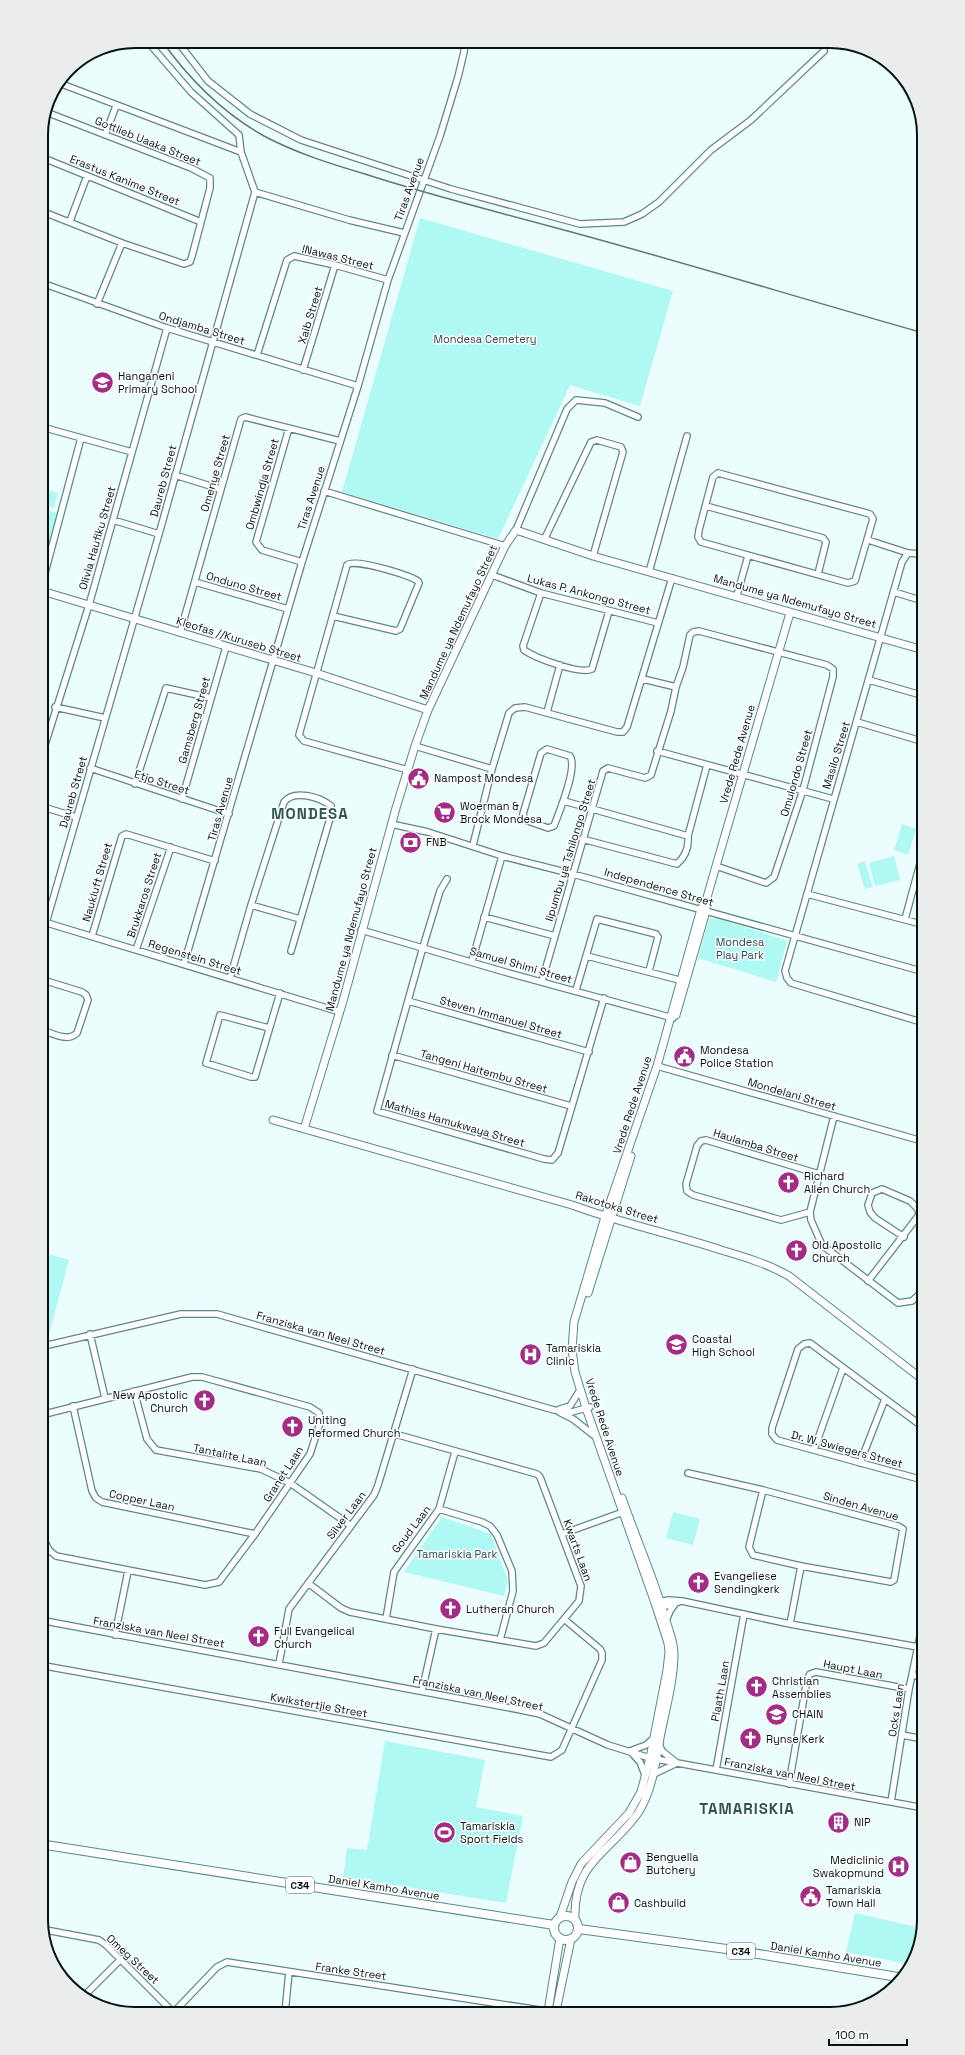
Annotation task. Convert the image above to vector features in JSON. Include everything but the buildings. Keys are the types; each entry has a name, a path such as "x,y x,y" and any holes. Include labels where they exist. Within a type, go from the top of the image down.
{"main road":[{"name":"Daniel Kamho Avenue","path":"48,1845 554,1925"},
{"path":"568,1915 575,1918 579,1929 576,1935 571,1939 560,1938 556,1935 554,1925 560,1917 568,1915"},
{"name":"Daniel Kamho Avenue","path":"579,1929 734,1950 896,1977"}],"street":[{"path":"152,48 191,92 239,135 241,152 255,192 349,220 404,233"},
{"path":"182,48 208,81 250,114 307,142 451,189 580,224 624,222 642,214 659,202 711,150 751,120 824,51"},
{"name":"Tiras Avenue","path":"184,964 274,661 288,608 358,386 388,280 440,136 458,77 464,48"},
{"path":"64,85 116,106 241,152"},
{"path":"105,135 116,106"},
{"name":"Gottlieb Uaaka Street","path":"48,213 122,243 184,264 190,262 210,188 210,178 191,168 51,114"},
{"name":"Erastus Kanime Street","path":"48,160 201,222"},
{"path":"70,221 86,176"},
{"name":"Daureb Street","path":"48,912 159,534 255,192"},
{"path":"98,304 122,243"},
{"name":"!Nawas Street","path":"257,355 287,260 294,256 335,265 388,280"},
{"name":"Xaib Street","path":"303,370 323,309 335,265"},
{"name":"Ondjamba Street","path":"48,284 166,328 358,386"},
{"name":"Olivia Haufiku Street","path":"48,733 89,605 166,328"},
{"path":"516,530 567,409 576,400 605,403 638,417"},
{"name":"Omenye Street","path":"180,633 220,489 242,417 340,441"},
{"name":"Ombwindja Street","path":"289,428 256,542 262,550 302,562"},
{"path":"48,429 132,452"},
{"path":"649,572 687,436"},
{"path":"48,562 81,438"},
{"path":"544,540 591,442 597,440 621,447 623,452 593,556"},
{"path":"718,473 870,514 873,519 868,540 855,581 853,583 700,542 698,537 713,477 718,473"},
{"path":"175,475 220,489"},
{"path":"324,491 505,546"},
{"path":"706,506 823,538 826,542 818,574"},
{"path":"113,520 159,534"},
{"name":"Mandume ya Ndemufayo Street","path":"304,1129 340,1012 361,930 415,746 428,710 505,546 516,530 593,556 737,595 790,613 917,648"},
{"path":"868,540 908,553 917,554"},
{"name":"Masilo Street","path":"908,553 902,562 785,971 787,978 791,982 917,1020"},
{"path":"737,595 748,556"},
{"path":"333,616 396,631 400,629 419,583 418,580 390,570 350,562 348,565 316,673 299,735 301,739 408,770"},
{"name":"Lukas P. Ankongo Street","path":"492,575 541,593 658,623"},
{"path":"473,846 492,769 509,713 515,708 525,707 547,712 617,732 623,732 627,727 643,679 672,578"},
{"name":"Onduno Street","path":"195,582 288,608"},
{"path":"894,592 917,599"},
{"name":"Kleofas //Kuruseb Street","path":"48,593 316,673 428,710"},
{"path":"541,593 523,646 527,652 560,665 585,672 592,669 609,611"},
{"name":"Vrede Rede Avenue","path":"624,1512 588,1408 580,1390 572,1350 574,1322 659,1067 790,613"},
{"name":"Iipumbu ya Tshilongo Street","path":"542,981 582,839 605,769 608,768 645,778 651,775 657,751 671,711 690,635 693,632 699,631 734,639 778,653"},
{"name":"Gamsberg Street","path":"182,799 226,647"},
{"name":"Omulondo Street","path":"716,866 766,882 771,881 803,790 833,677 833,670 828,665 778,653"},
{"path":"547,712 560,665"},
{"path":"643,679 676,687"},
{"path":"869,680 917,694"},
{"path":"135,784 166,688 211,698"},
{"path":"55,707 105,718"},
{"path":"857,722 917,740"},
{"path":"415,746 492,769"},
{"path":"544,750 570,756 572,759 564,801 554,826 552,827 542,826 525,820 524,817 527,798 541,753 544,750"},
{"path":"657,751 742,776 803,790 833,800"},
{"path":"582,839 678,864 684,858 706,765"},
{"name":"Etjo Street","path":"90,768 229,814"},
{"path":"230,978 251,905 284,802 289,796 296,794 324,801 331,806 331,815 291,951"},
{"path":"564,801 688,836"},
{"path":"48,809 76,817"},
{"name":"Independence Street","path":"391,824 917,970"},
{"name":"Naukluft Street","path":"92,936 122,836 126,834 215,861"},
{"name":"Brukkaros Street","path":"136,950 171,847"},
{"path":"472,961 502,856"},
{"name":"Mathias Hamukwaya Street","path":"447,879 440,891 423,947 377,1111 552,1160 558,1153 604,998"},
{"path":"905,919 917,884"},
{"path":"807,894 917,923"},
{"path":"251,905 300,919"},
{"path":"484,917 555,936"},
{"path":"576,990 587,956 595,923 600,919 656,934 658,937 649,972"},
{"name":"Regenstein Street","path":"48,923 340,1012"},
{"name":"Samuel Shimi Street","path":"361,930 472,961 505,972 576,990 673,1018"},
{"path":"587,956 683,981"},
{"path":"48,981 82,992 86,995 88,1000 77,1033 74,1036 69,1038 48,1032"},
{"path":"269,1028 220,1015 206,1063 251,1078 255,1077 280,993"},
{"name":"Steven Immanuel Street","path":"408,1001 589,1052"},
{"name":"Tangeni Haitembu Street","path":"392,1055 571,1106"},
{"name":"Mondelani Street","path":"659,1067 917,1140"},
{"path":"834,1116 810,1212 811,1220 822,1245 898,1303 912,1301 917,1296"},
{"name":"Rakotoka Street","path":"273,1120 542,1196 608,1218 702,1244 772,1267 789,1276 917,1375"},
{"name":"Haulamba Street","path":"810,1212 789,1219 776,1219 692,1195 687,1191 686,1184 696,1146 701,1141 706,1140 819,1174"},
{"path":"904,1237 875,1218 870,1212 868,1205 872,1193 876,1190 882,1189 910,1201 917,1208"},
{"name":"Vrede Rede Avenue","path":"560,1917 576,1872 584,1860 629,1813 641,1792 659,1744 674,1654 666,1621 596,1438 579,1371 576,1350 578,1323 608,1218"},
{"path":"868,1281 904,1237 917,1218"},
{"name":"Franziska van Neel Street","path":"48,1345 90,1334 182,1314 202,1312 216,1314 554,1410 572,1412 588,1408"},
{"path":"90,1334 105,1398"},
{"name":"Dr. W. Swiegers Street","path":"917,1423 810,1343 804,1344 798,1349 772,1428 772,1434 777,1440 917,1478"},
{"path":"814,1450 844,1368"},
{"name":"Silver Laan","path":"279,1664 289,1609 374,1494 378,1486 395,1434 413,1369"},
{"name":"Granet Laan","path":"48,1413 192,1377 202,1377 310,1408 319,1414 320,1423 310,1454 255,1534 219,1582 205,1585 128,1571 56,1556 48,1548"},
{"path":"554,1410 570,1406 580,1390"},
{"name":"Tantalite Laan","path":"134,1391 147,1439 156,1450 261,1469 290,1483 350,1525"},
{"path":"860,1463 885,1399"},
{"name":"Copper Laan","path":"73,1406 92,1491 96,1498 102,1502 255,1534"},
{"path":"554,1410 573,1419 596,1438"},
{"name":"Kwarts Laan","path":"308,1583 341,1608 436,1629 540,1645 544,1643 578,1600 581,1593 581,1586 540,1478 537,1474 395,1434"},
{"name":"Goud Laan","path":"386,1619 394,1572 397,1565 439,1509 455,1452"},
{"name":"Sinden Avenue","path":"688,1473 763,1490 898,1526 903,1529 894,1580 891,1582 801,1566 753,1555 750,1552 749,1547 763,1490"},
{"path":"439,1509 482,1522 490,1526 497,1535 512,1571 513,1591 500,1640"},
{"path":"562,1534 624,1512"},
{"path":"790,1624 801,1566"},
{"path":"115,1635 128,1571"},
{"path":"659,1605 682,1601 790,1624 917,1647"},
{"path":"666,1621 670,1611 676,1604 682,1601"},
{"path":"659,1605 676,1604"},
{"name":"Vrede Rede Avenue","path":"653,1759 654,1738 669,1652 659,1605"},
{"name":"Plaath Laan","path":"716,1770 744,1614"},
{"name":"Kwikstertjie Street","path":"48,1667 548,1757 555,1756 562,1750 602,1660 602,1653 600,1649 564,1619"},
{"name":"Franziska van Neel Street","path":"48,1622 540,1714 608,1744 653,1759 917,1807"},
{"path":"422,1691 436,1629"},
{"name":"Ocks Laan","path":"890,1802 909,1689 917,1652"},
{"name":"Haupt Laan","path":"789,1784 807,1680 810,1674 816,1672 909,1689"},
{"path":"912,1675 917,1676"},
{"path":"902,1735 917,1738"},
{"path":"654,1738 646,1745 630,1752 640,1762 648,1775 677,1763 662,1751 659,1744"},
{"name":"Vrede Rede Avenue","path":"575,1918 577,1893 584,1875 593,1861 638,1812 647,1793 648,1775"},
{"name":"Omeg Street","path":"49,1931 99,1940 121,1959 167,2007"},
{"path":"548,2007 560,1938"},
{"path":"557,2007 571,1939"},
{"path":"87,1993 121,1959"},
{"name":"Franke Street","path":"179,2007 217,1967 223,1963 236,1963 522,2007"},
{"path":"286,2007 289,1972"}],"green space":[{"name":"Mondesa Cemetery","path":"420,218 673,291 640,406 570,385 498,539 342,492"},
{"path":"48,490 58,493 54,508 48,506"},
{"path":"48,510 58,513 48,547"},
{"path":"902,824 916,829 908,855 894,850"},
{"path":"894,856 900,880 875,886 869,863"},
{"path":"865,861 873,887 865,889 857,864"},
{"name":"Mondesa Play Park","path":"718,918 787,941 776,982 698,958 709,919"},
{"path":"48,1254 69,1260 48,1334"},
{"path":"673,1512 700,1519 693,1545 666,1538"},
{"name":"Tamariskia Park","path":"442,1517 491,1534 508,1581 504,1596 404,1572"},
{"name":"Tamariskia Sport Fields","path":"385,1741 485,1760 476,1807 523,1816 506,1903 343,1877 347,1848 367,1850"},
{"path":"855,1913 916,1927 914,1943 905,1963 846,1952"}],"railway":[{"path":"167,48 195,82 235,117 264,136 314,158 411,188 642,252 917,331"}],"place":[{"name":"Hanganeni Primary School","path":"103,382"},
{"name":"Nampost Mondesa","path":"419,778"},
{"name":"Woerman & Brock Mondesa","path":"444,812"},
{"name":"FNB","path":"411,842"},
{"name":"Mondesa Police Station","path":"684,1056"},
{"name":"Richard Allen Church","path":"788,1182"},
{"name":"Old Apostolic Church","path":"796,1251"},
{"name":"Coastal High School","path":"677,1345"},
{"name":"Tamariskia Clinic","path":"531,1354"},
{"name":"New Apostolic Church","path":"204,1401"},
{"name":"Uniting Reformed Church","path":"292,1426"},
{"name":"Evangeliese Sendingkerk","path":"698,1582"},
{"name":"Lutheran Church","path":"450,1609"},
{"name":"Full Evangelical Church","path":"259,1637"},
{"name":"Christian Assemblies","path":"757,1687"},
{"name":"CHAIN","path":"777,1714"},
{"name":"Rynse Kerk","path":"751,1739"},
{"name":"NIP","path":"839,1822"},
{"name":"Tamariskia Sport Fields","path":"445,1832"},
{"name":"Benguella Butchery","path":"631,1863"},
{"name":"Mediclinic Swakopmund","path":"899,1866"},
{"name":"Tamariskia Town Hall","path":"811,1896"},
{"name":"Cashbuild","path":"618,1903"}],"district":[{"name":"MONDESA","path":"310,813"},
{"name":"TAMARISKIA","path":"747,1808"}]}
